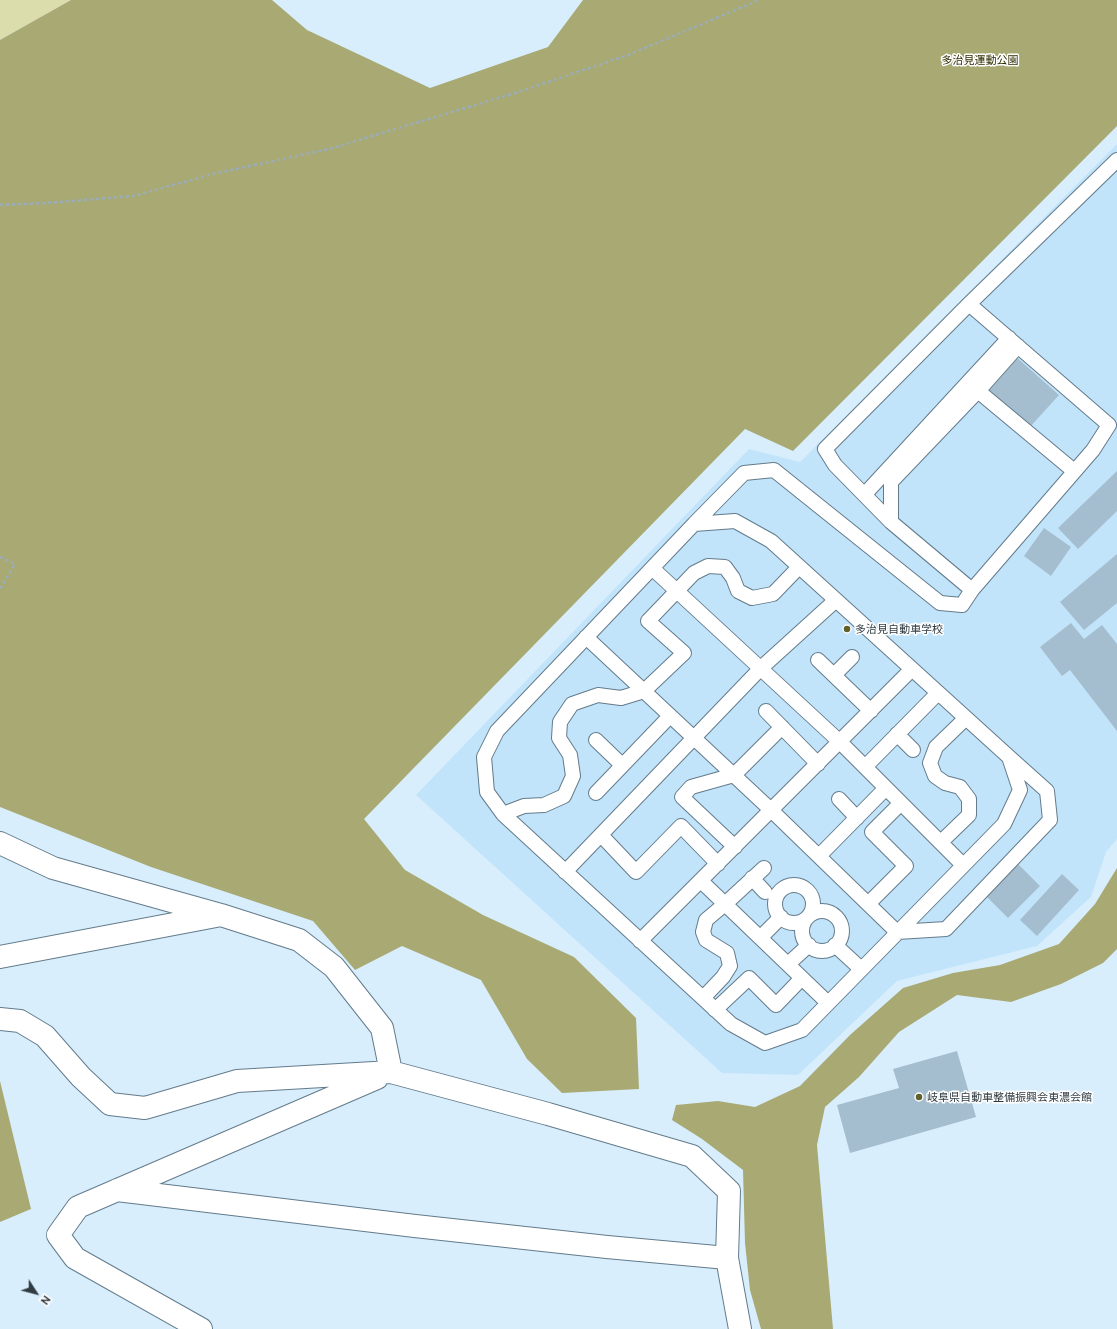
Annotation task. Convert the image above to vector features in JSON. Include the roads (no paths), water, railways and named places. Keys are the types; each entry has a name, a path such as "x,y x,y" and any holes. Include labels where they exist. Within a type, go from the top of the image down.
{"street":[{"path":"0,843 53,868"},
{"path":"0,860 53,868 221,915 299,940 334,967 382,1028 391,1072"},
{"path":"0,956 221,915"},
{"path":"0,1020 20,1021 45,1036 76,1072 110,1104 145,1108 237,1081 391,1072 548,1114 692,1156 729,1191 727,1258 740,1329"},
{"path":"201,1329 75,1258 58,1235 78,1207 391,1072"},
{"path":"117,1190 422,1227 727,1258"}],"lane":[{"path":"972,590 891,522 865,494 834,465 825,449 969,304 1117,160"},
{"path":"969,304 1109,425 1093,450 972,590 962,605 940,603 774,470 744,473 497,731 484,757 487,792 504,814 715,1010 731,1024 765,1043 802,1030 1004,824 1020,790 1009,757"},
{"path":"891,522 891,482 978,391 1013,342"},
{"path":"865,494 1013,342"},
{"path":"978,391 1074,471"},
{"path":"586,637 771,810 897,932 946,929 1050,820 1047,791 771,541 735,521 694,524"},
{"path":"504,814 524,806 544,805 564,796 573,776 570,755 559,738 560,722 572,704 598,695 621,698 644,691 684,653 648,621 694,573 708,566 725,567 733,578 738,591 752,598 773,594 799,567"},
{"path":"652,568 840,742 964,865"},
{"path":"565,872 693,737 761,668 836,600"},
{"path":"834,675 852,657"},
{"path":"818,660 871,711"},
{"path":"640,941 912,669"},
{"path":"865,767 938,693"},
{"path":"766,711 818,764"},
{"path":"596,793 670,716"},
{"path":"941,842 969,815 969,799 960,787 945,783 935,776 930,763 936,747 966,718"},
{"path":"734,847 682,797 691,787 734,775 782,727"},
{"path":"898,734 913,750"},
{"path":"596,740 622,765"},
{"path":"819,856 886,788"},
{"path":"839,800 857,818"},
{"path":"868,904 906,866 872,832 902,803"},
{"path":"601,835 636,872 681,826 718,864"},
{"path":"702,998 723,978 730,966 727,953 706,940 703,932 706,920 726,904 764,868"},
{"path":"752,878 765,892"},
{"path":"701,881 828,1003"},
{"path":"781,917 776,910 775,903 777,897 785,887 796,885 807,890 813,901 813,907 807,917 804,923 802,930 803,936 808,945 817,950 823,950 835,945 841,934 840,922 836,917 824,911 818,911 807,917 796,923 789,922 781,917"},
{"path":"761,937 781,917"},
{"path":"788,964 808,945"},
{"path":"835,945 861,969"},
{"path":"715,1010 748,978 776,1005 802,978"}],"place":[{"name":"多治見自動車学校","path":"847,629"},
{"name":"岐阜県自動車整備振興会東濃会館","path":"919,1097"}],"park label":[{"name":"多治見運動公園","path":"980,60"}]}
